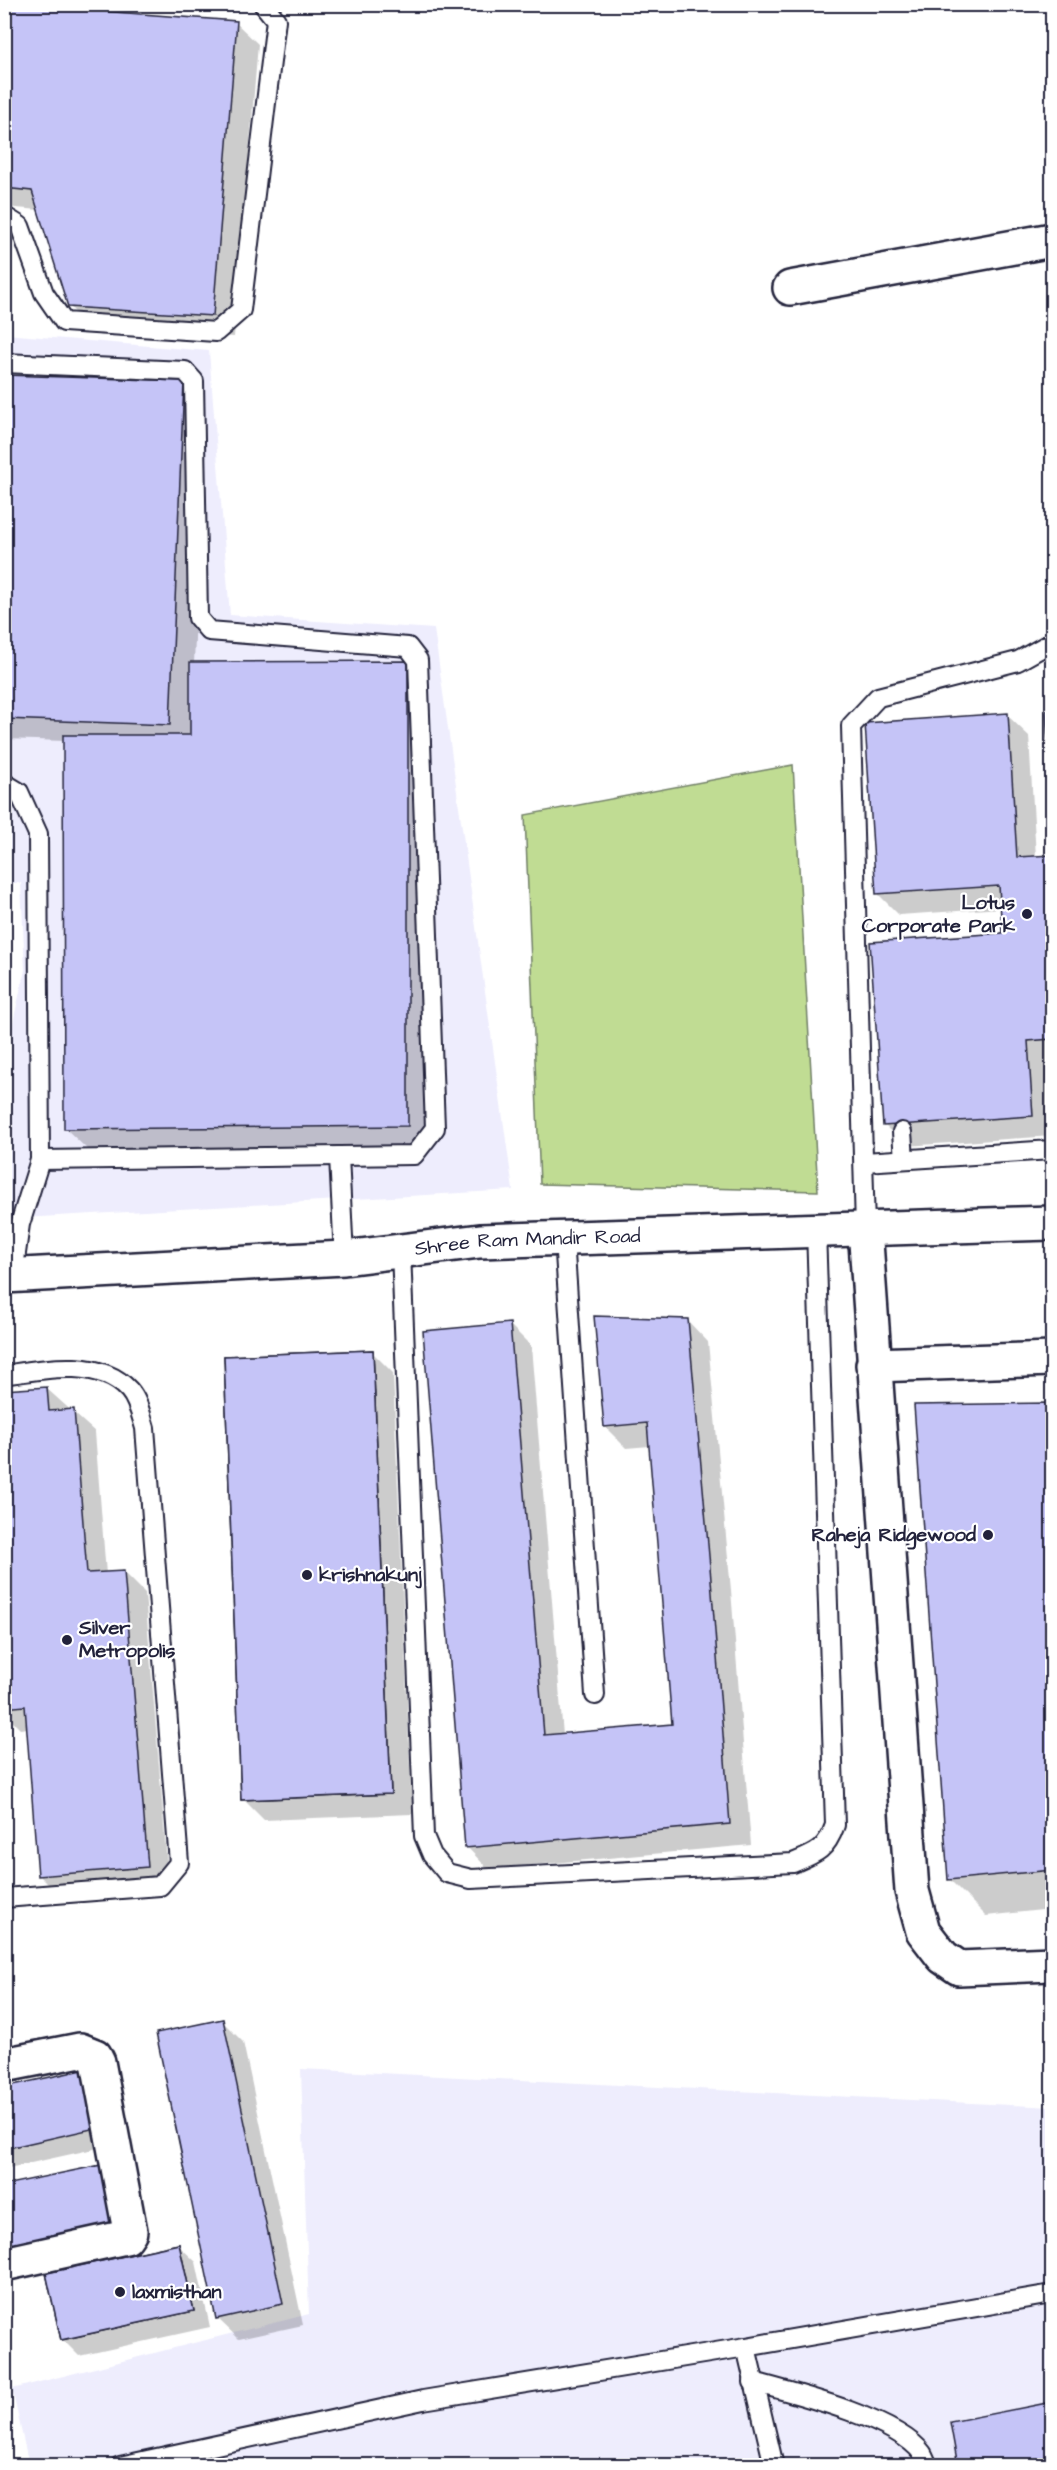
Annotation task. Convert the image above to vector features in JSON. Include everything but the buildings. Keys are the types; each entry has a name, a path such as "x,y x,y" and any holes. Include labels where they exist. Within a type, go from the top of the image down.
{"street":[{"path":"790,288 1053,240"},
{"name":"Shree Ram Mandir Road","path":"9,1276 344,1258 480,1241 1053,1223"},
{"path":"864,1228 912,1891 924,1931 943,1957 959,1968 1053,1964"},
{"path":"873,1365 1053,1359"},
{"path":"4,2065 80,2050 95,2055 130,2233 126,2237 4,2264"}],"lane":[{"path":"4,216 20,226 44,293 64,322 216,332 241,310 276,21 263,4"},
{"path":"4,363 185,370 194,381 198,618 209,632 408,647 418,660 435,1128 414,1155 40,1160"},
{"path":"864,1228 851,726 878,697 1018,661 1053,642"},
{"path":"4,783 19,792 38,834 40,1160 20,1224 9,1276"},
{"path":"902,1132 904,1159"},
{"path":"864,1162 1053,1150"},
{"path":"339,1156 344,1258"},
{"path":"401,1251 424,1836 432,1855 447,1873 471,1879 793,1863 810,1856 828,1843 836,1825 816,1230"},
{"path":"564,1239 595,1695"},
{"path":"4,1375 61,1366 106,1374 129,1389 138,1404 145,1428 179,1863 160,1886 4,1898"},
{"path":"120,2466 423,2400 1053,2294"},
{"path":"746,2347 774,2466"},
{"path":"753,2382 826,2402 896,2432 921,2452 928,2466"}],"shaded area":[{"path":"5,334 209,351 230,615 434,629 513,1190 5,1219 5,1057 25,970 21,883 4,883"},
{"path":"301,2069 1052,2107 1052,2465 29,2465 12,2389 309,2314"}],"green space":[{"path":"793,765 818,1191 540,1184 525,815"}],"place":[{"name":"Lotus Corporate Park","path":"1027,914"},
{"name":"Raheja Ridgewood","path":"988,1535"},
{"name":"krishnakunj","path":"307,1575"},
{"name":"Silver Metropolis","path":"67,1640"},
{"name":"laxmisthan","path":"120,2292"}]}
